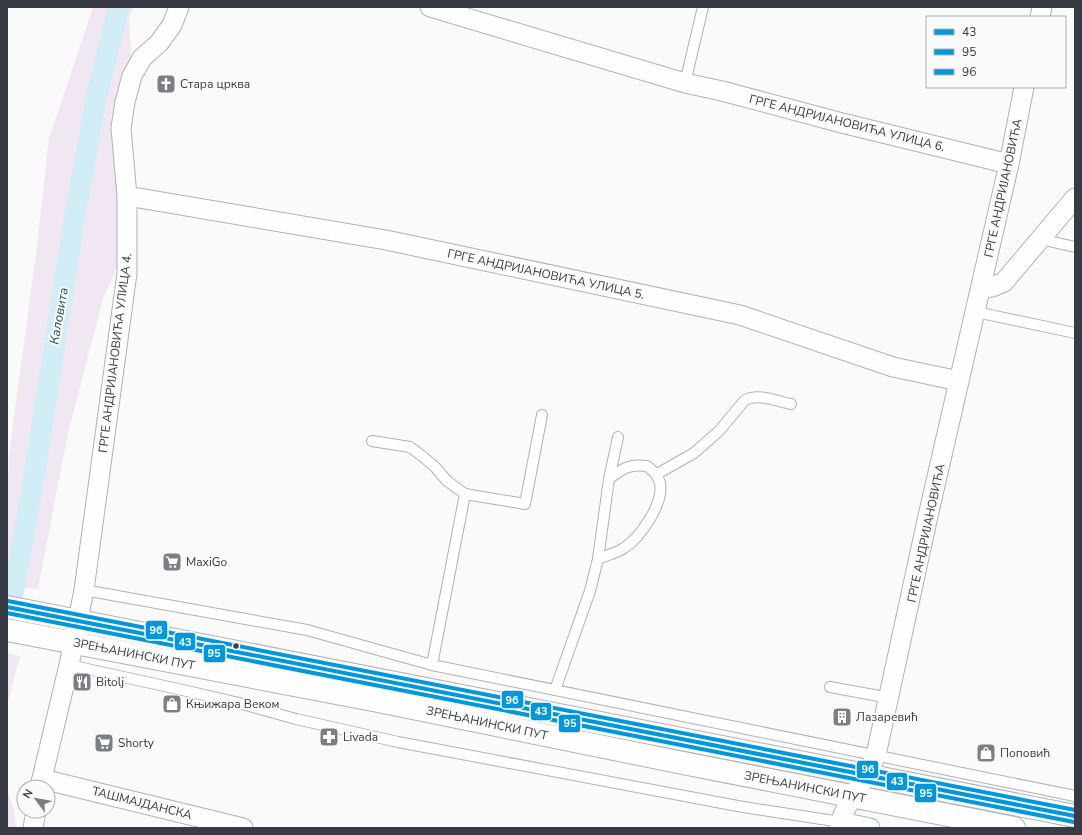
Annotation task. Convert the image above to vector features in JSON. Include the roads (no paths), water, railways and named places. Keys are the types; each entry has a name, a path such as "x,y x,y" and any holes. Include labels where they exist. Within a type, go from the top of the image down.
{"main road":[{"name":"ЗРЕЊАНИНСКИ ПУТ","path":"7,607 1075,816"},
{"name":"ЗРЕЊАНИНСКИ ПУТ","path":"17,632 373,700 1014,828"}],"street":[{"name":"ГРГЕ АНДРИЈАНОВИЋА УЛИЦА 4.","path":"42,779 69,665 84,590 127,273 127,196 122,128 125,102 132,76 142,58 159,43 172,25 179,7"},
{"name":"ГРГЕ АНДРИЈАНОВИЋА УЛИЦА 6.","path":"430,7 685,83 722,91 1009,164"},
{"name":"ГРГЕ АНДРИЈАНОВИЋА","path":"840,825 852,796 866,775 876,755 890,698 928,516 1009,164 1024,88"},
{"name":"ГРГЕ АНДРИЈАНОВИЋА УЛИЦА 5.","path":"127,196 386,240 740,315 893,367 959,382"},
{"path":"981,288 992,287 1004,282 1075,198"},
{"name":"ТАШМАЈДАНСКА","path":"56,786 243,828"},
{"path":"840,825 870,828"}],"lane":[{"path":"685,83 703,7"},
{"path":"1040,239 1075,246"},
{"path":"976,312 1075,333"},
{"path":"657,474 694,453 719,431 745,400 760,397 791,404"},
{"path":"372,441 410,447 435,467 447,481 466,494 525,504 542,415"},
{"path":"555,690 590,591 598,559 609,479 618,437"},
{"path":"598,559 623,549 635,539 644,528 653,512 659,495 660,483 657,474 647,466 630,466 622,469 609,479"},
{"path":"432,665 466,494"},
{"path":"84,590 307,630 432,665 1075,796"},
{"path":"69,665 201,694 235,702 296,720 398,742 840,825"},
{"path":"830,687 890,698"}],"waterway":[{"name":"Каловита","path":"7,627 34,477 73,227 96,98 119,7"}],"place":[{"name":"Стара црква","path":"166,84"},
{"name":"MaxiGo","path":"172,562"},
{"name":"Bitolj","path":"82,682"},
{"name":"Књижара Веком","path":"172,704"},
{"name":"Лазаревић","path":"842,717"},
{"name":"Livada","path":"329,737"},
{"name":"Shorty","path":"104,743"},
{"name":"Поповић","path":"986,753"}]}
